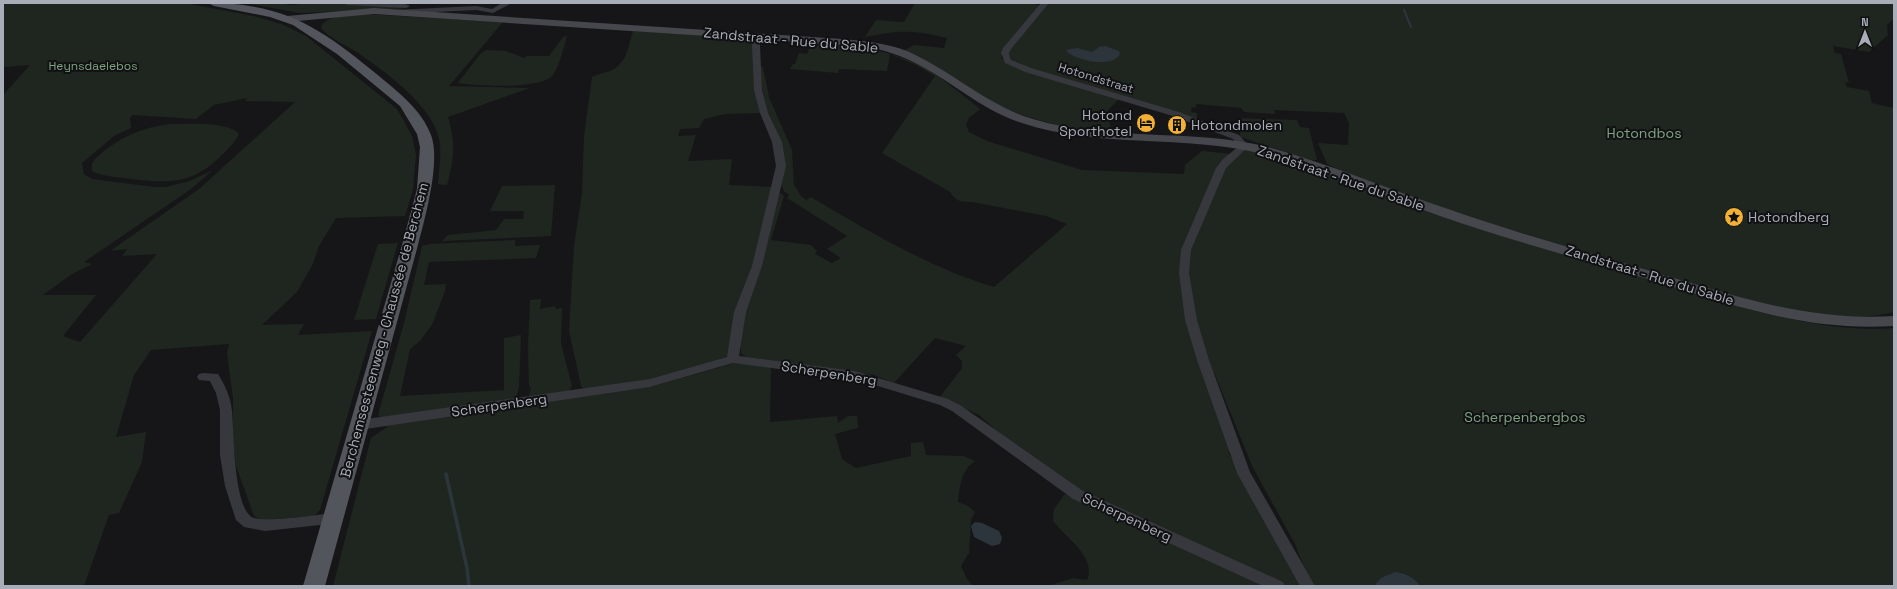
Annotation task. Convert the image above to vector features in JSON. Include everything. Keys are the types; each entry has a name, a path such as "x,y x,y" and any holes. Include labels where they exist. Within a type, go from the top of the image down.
{"main road":[{"name":"Berchemsesteenweg - Chaussée de Berchem","path":"214,3 273,14 303,26 315,33 340,51 405,104 424,134 427,147 424,189 314,586"},
{"name":"Zandstraat - Rue du Sable","path":"287,19 348,12 496,15 759,37 863,44 900,52 934,69 991,107 1047,127 1079,132 1199,140 1282,155 1450,215 1744,304 1782,313 1837,322 1866,323 1894,321"},
{"name":"Zandstraat - Rue du Sable","path":"303,26 346,14 386,12"}],"street":[{"path":"347,3 398,4 420,9"},
{"path":"386,12 420,9 476,8 496,15 508,3"},
{"name":"Hotondstraat","path":"1045,3 1007,48 1005,53 1008,61 1028,70 1176,114 1236,137 1243,148"},
{"path":"733,359 740,312 757,266 780,166 776,142 762,109 758,90 756,45 759,37"},
{"path":"1243,148 1237,155 1225,161 1221,168 1190,237 1185,255 1184,274 1196,339 1244,473 1308,586"},
{"name":"Scherpenberg","path":"359,425 596,390 650,384 733,359 855,374 944,402 966,415 1054,479 1078,494 1278,586"},
{"path":"203,378 214,377 222,394 226,410 227,455 232,486 242,516 249,524 265,525 332,519"}],"green space":[{"name":"Heynsdaelebos","path":"3,3 185,3 258,17 284,25 306,36 397,109 412,136 416,155 413,190 405,216 336,218 319,246 313,264 297,292 262,325 304,324 298,335 372,331 320,510 314,516 261,520 254,516 236,466 233,441 233,398 227,354 229,344 151,350 134,375 116,437 146,432 142,462 119,513 109,515 84,586 3,586 3,95 30,65 3,67","holes":["247,98 245,101 295,102 199,189 110,251 127,249 122,256 157,254 80,342 63,336 96,295 43,295 72,274 92,264 84,262 191,189 213,170 190,181 166,187 155,187 92,179 84,174 82,163 114,136 131,128 130,118 132,115 196,119 214,105"]},
{"path":"245,3 276,3 293,5 306,3 388,4 410,8 300,13"},
{"path":"915,3 1031,3 1041,6 1003,51 1001,58 1015,67 1119,99 1108,110 1111,132 1076,129 1042,121 1009,110 978,94 915,54 905,50 914,45 944,48 947,38 915,32 897,32 865,37 876,20 904,22"},
{"name":"Hotondbos","path":"1049,3 1894,3 1894,18 1887,25 1888,35 1869,52 1833,46 1835,53 1841,54 1849,83 1845,82 1847,87 1869,91 1872,103 1894,108 1894,312 1861,316 1826,315 1758,303 1468,217 1343,172 1327,164 1318,143 1348,145 1349,123 1344,113 1274,110 1275,114 1244,112 1241,108 1196,104 1196,108 1192,107 1191,112 1197,113 1197,119 1032,70 1012,61 1009,52 1011,47"},
{"path":"363,14 503,22 449,86 530,88 448,117 451,126 453,159 447,185 438,184 440,156 439,139 435,127 419,103 383,71 330,36 321,28 327,20 332,18 345,15"},
{"name":"Scherpenbergbos","path":"633,31 755,39 762,113 725,114 704,119 699,128 680,129 678,136 696,135 688,161 732,159 729,185 775,187 777,192 784,196 771,240 811,245 817,251 815,254 832,263 841,258 827,249 847,236 787,198 789,195 784,191 781,184 762,88 760,67 763,67 769,97 792,150 794,185 801,196 806,200 811,197 900,248 970,279 994,287 1067,224 1046,216 960,201 950,192 882,153 935,76 916,65 891,54 916,64 931,72 980,109 969,118 966,125 969,132 987,141 1082,170 1184,174 1185,165 1202,151 1233,154 1239,148 1292,161 1421,209 1755,311 1824,325 1859,329 1894,328 1894,586 1420,586 1410,576 1400,572 1395,572 1374,586 1311,586 1295,544 1252,466 1214,372 1205,373 1235,450 1228,452 1304,586 1285,586 1069,485 1014,446 979,415 940,397 962,368 962,361 956,355 966,346 935,338 894,383 874,375 746,357 741,353 741,346 732,350 726,357 661,380 584,389 581,386 569,331 574,246 582,193 584,136 592,77 610,71 620,64 628,49"},
{"path":"564,36 567,37 558,66 553,75 546,80 536,83 508,86 458,83 480,54 486,50 506,51 524,58 526,56 549,56"},
{"path":"801,42 851,46 890,54 887,71 839,69 838,73 790,69 793,64 795,64 799,53 807,54 810,47 799,45"},
{"path":"1239,118 1297,120 1300,127 1309,128 1317,160 1310,160 1240,137"},
{"path":"171,124 217,125 234,130 239,134 230,147 219,158 208,167 188,178 156,181 106,176 92,171 92,163 96,158 121,139 150,128"},
{"path":"555,185 551,236 442,241 448,235 496,230 504,219 523,219 524,211 490,211 502,186"},
{"path":"515,240 515,246 540,245 536,258 429,262 424,285 446,284 445,291 432,325 420,341 410,349 400,396 504,390 504,338 521,335 519,387 516,399 382,418 378,415 404,323 422,246 429,244"},
{"path":"398,243 376,319 354,320 378,244"},
{"path":"541,299 540,309 555,306 556,309 562,308 561,343 572,386 569,391 528,398 531,388 529,386 528,346 530,300"},
{"path":"735,363 771,367 770,422 837,416 838,423 848,416 857,416 858,428 835,434 842,459 856,468 911,456 911,443 923,442 926,455 963,456 975,461 970,465 964,474 958,502 968,506 975,512 971,520 969,553 961,566 967,579 973,586 333,586 371,438 390,425 654,386"},
{"path":"1065,494 1271,586 1048,586 1073,578 1087,580 1089,572 1088,563 1084,555 1053,521 1054,509"}],"shaded area":[{"path":"1105,46 1119,51 1120,54 1116,59 1101,62 1084,60 1070,54 1066,50 1077,48 1092,52 1099,47"},
{"path":"975,522 982,523 999,531 1002,538 1000,544 992,546 974,537 971,526"},
{"path":"1395,572 1409,576 1420,586 1374,586 1381,578"}],"waterway":[{"path":"1404,10 1411,27"},
{"path":"446,474 467,568 469,586"}],"place":[{"name":"Hotond Sporthotel","path":"1146,123"},
{"name":"Hotondmolen","path":"1177,125"},
{"name":"Hotondberg","path":"1734,217"}]}
